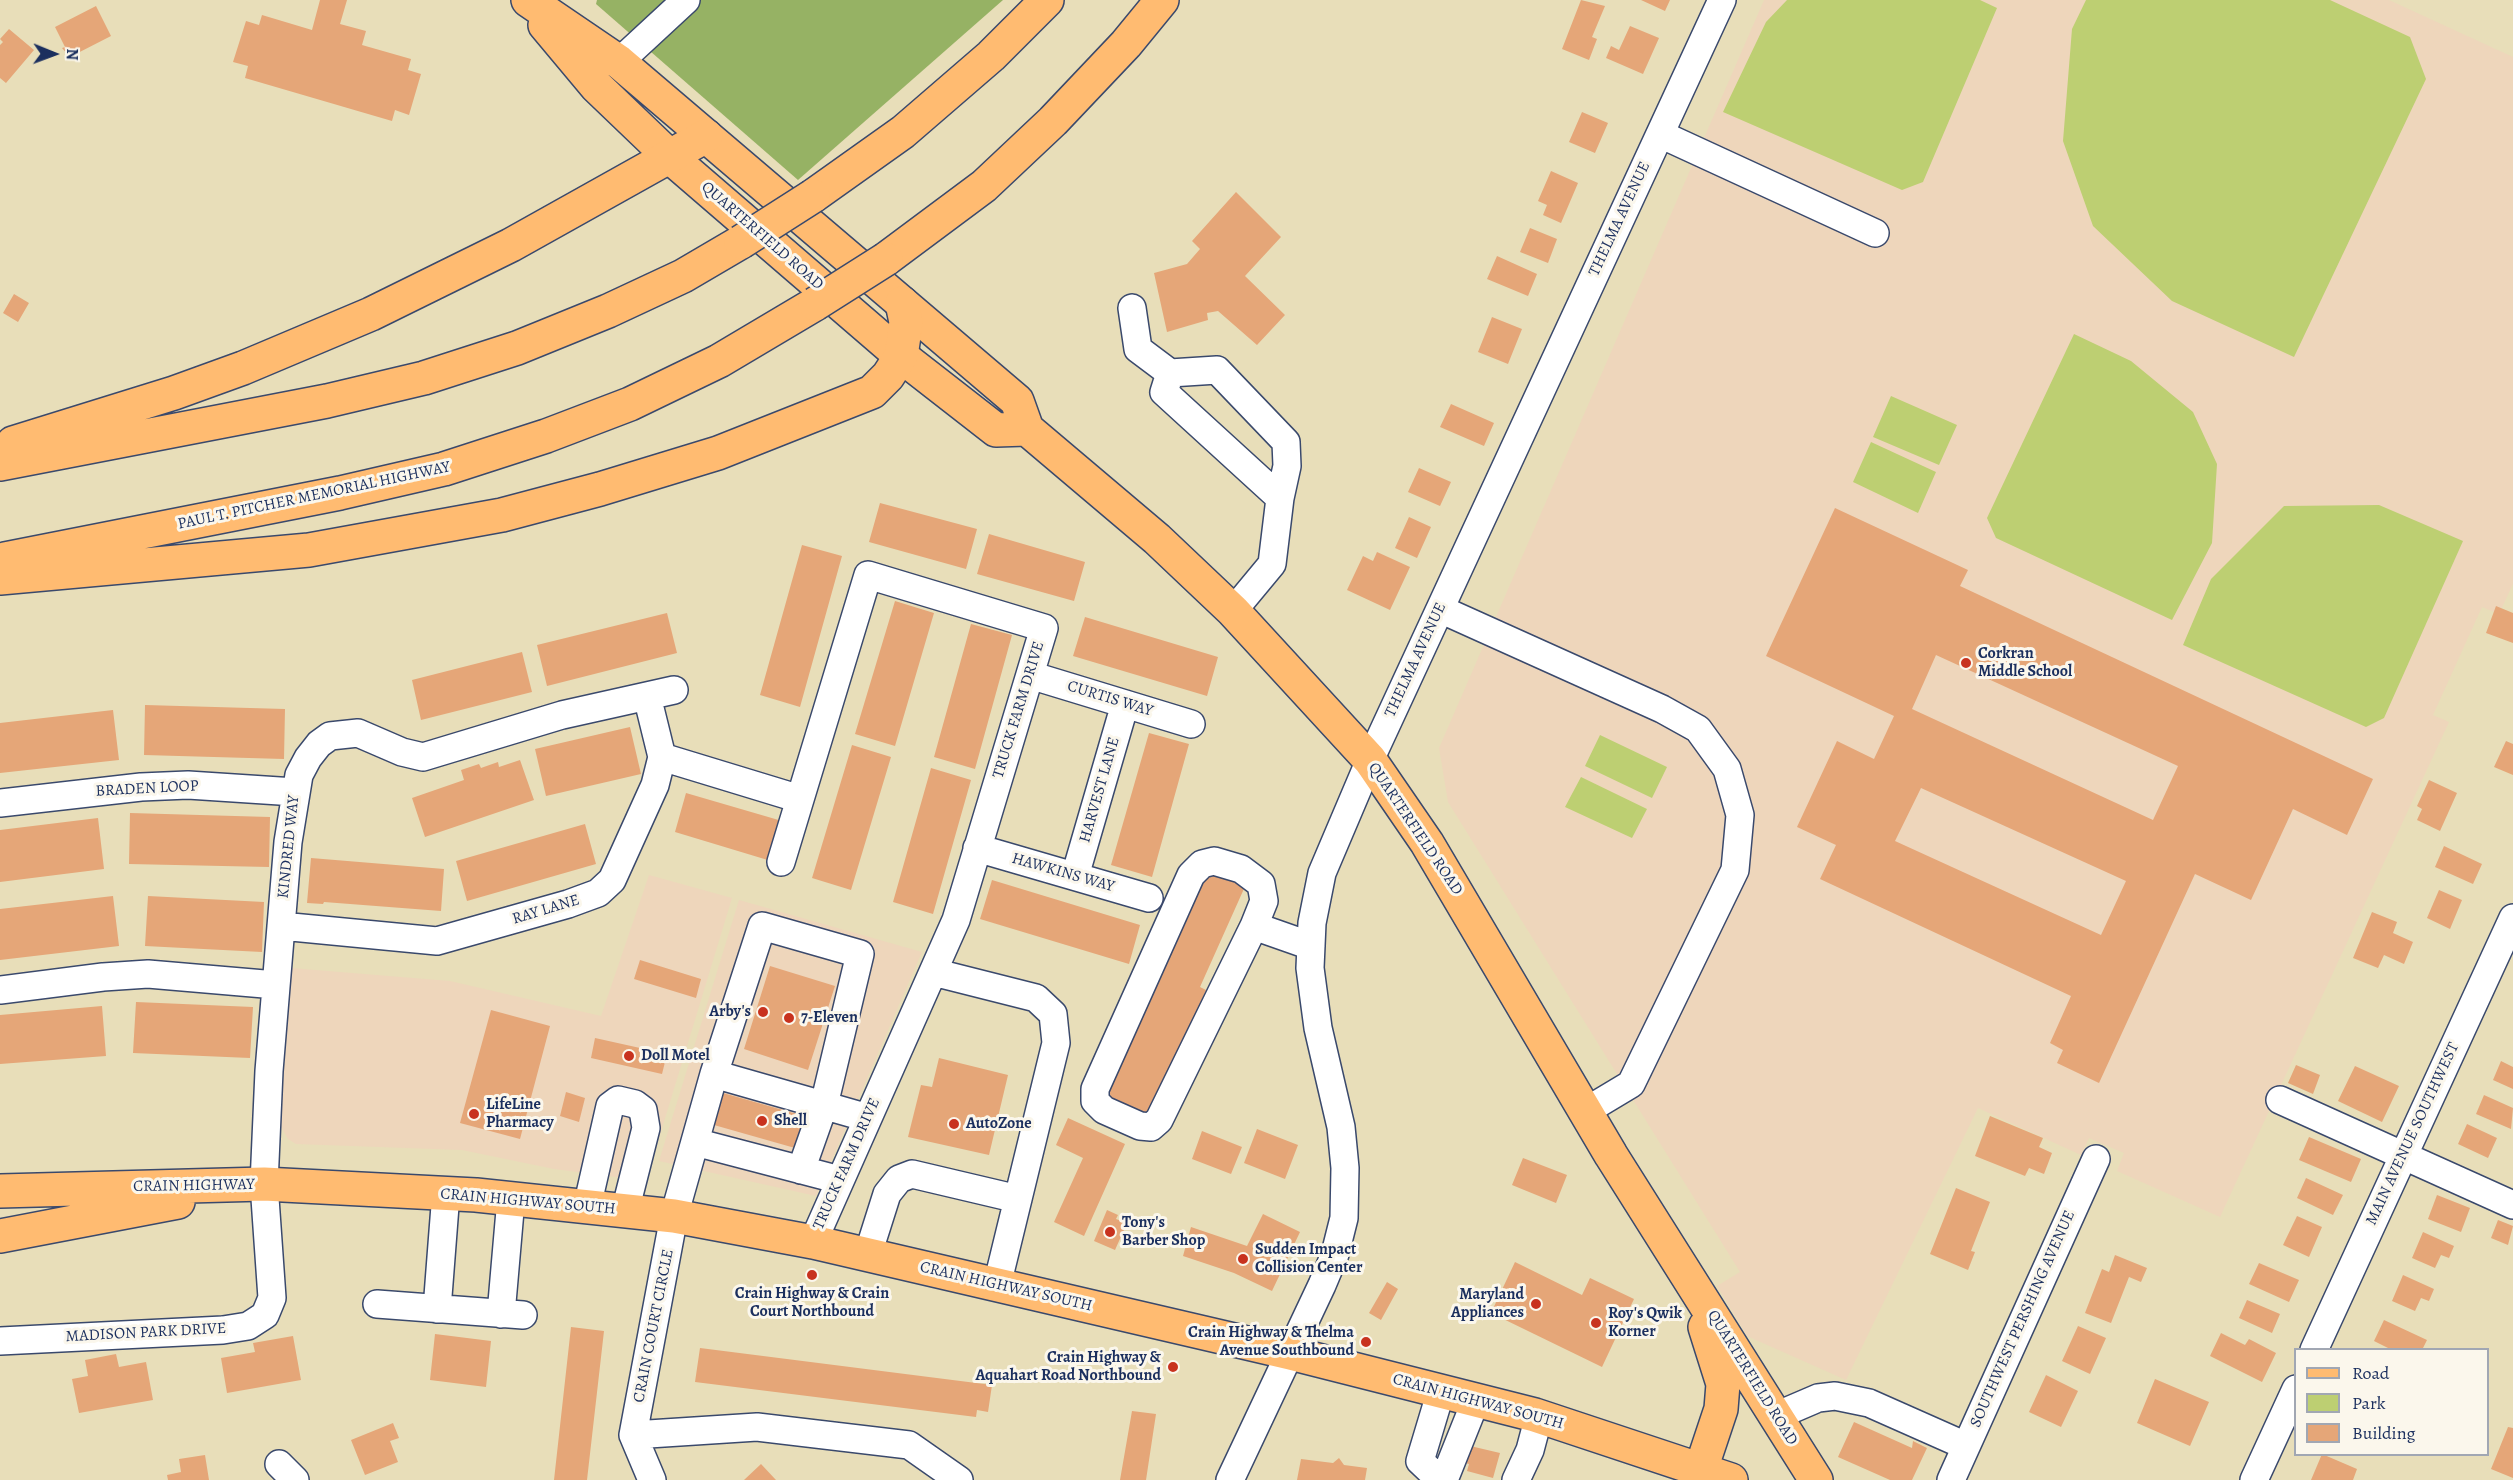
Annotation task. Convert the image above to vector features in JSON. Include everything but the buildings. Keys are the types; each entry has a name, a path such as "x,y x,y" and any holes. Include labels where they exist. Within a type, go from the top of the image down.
{"main road":[{"name":"QUARTERFIELD ROAD","path":"527,0 619,62 1017,401 1027,429 1157,539 1233,611 1370,760 1412,818 1586,1111 1816,1480"},
{"name":"QUARTERFIELD ROAD","path":"527,0 596,86 669,156 902,356 996,430 1027,429"},
{"path":"0,464 327,402 424,378 517,348 608,311 683,276 813,196 903,132 991,56 1047,0"},
{"name":"PAUL T. PITCHER MEMORIAL HIGHWAY","path":"0,560 340,493 444,469 546,436 630,404 719,361 815,304 886,259 984,186 1053,121 1126,44 1162,0"},
{"path":"0,446 174,393 308,342 435,284 511,245 706,136"},
{"path":"0,578 309,550 502,515 600,489 717,453 872,392 888,376 902,356 906,322 902,303"},
{"name":"CRAIN HIGHWAY SOUTH","path":"264,1184 511,1199 674,1216 813,1242 1290,1353 1539,1416 1699,1475 1731,1480"},
{"name":"CRAIN HIGHWAY","path":"0,1191 264,1184"},
{"name":"CRAIN HIGHWAY","path":"0,1236 264,1184"},
{"name":"QUARTERFIELD ROAD","path":"1688,1277 1723,1384 1720,1409 1699,1475"}],"street":[{"path":"619,62 686,0"},
{"name":"THELMA AVENUE","path":"1230,1480 1335,1254 1344,1218 1346,1195 1341,1127 1312,993 1311,946 1314,905 1322,873 1370,760 1722,0"},
{"path":"1660,134 1875,233"},
{"path":"1132,308 1138,349 1170,373 1217,370 1286,442 1287,466 1280,498 1272,564 1233,611"},
{"path":"1170,373 1164,392 1280,498"},
{"name":"TRUCK FARM DRIVE","path":"781,862 868,575 1044,628 956,920 813,1242"},
{"path":"1440,609 1662,709 1698,729 1726,769 1740,815 1735,870 1631,1084 1586,1111"},
{"name":"CURTIS WAY","path":"1029,675 1191,724"},
{"name":"KINDRED WAY","path":"264,1184 269,1071 295,792 308,758 319,744 330,736 344,733 358,734 402,753 423,757 515,728 674,690"},
{"name":"RAY LANE","path":"281,926 437,941 568,904 598,893 612,880 655,785 662,757 647,696"},
{"name":"HARVEST LANE","path":"1075,876 1125,704"},
{"path":"662,757 800,799"},
{"name":"BRADEN LOOP","path":"0,803 141,787 188,785 295,792"},
{"name":"HAWKINS WAY","path":"977,848 1149,898"},
{"path":"1214,861 1241,869 1261,884 1264,901 1254,926 1159,1120 1151,1127 1140,1126 1104,1110 1095,1101 1095,1089 1191,875 1202,864 1214,861"},
{"name":"MAIN AVENUE SOUTHWEST","path":"2315,1348 2513,918"},
{"name":"CRAIN COURT CIRCLE","path":"633,1435 674,1216 714,1074 762,926 860,954 824,1105"},
{"path":"1254,926 1311,946"},
{"path":"933,972 1036,998 1053,1014 1056,1043 998,1285"},
{"path":"0,990 103,976 148,974 276,986"},
{"path":"714,1074 868,1118"},
{"path":"587,1207 610,1106 618,1100 635,1104 643,1110 646,1128 625,1211"},
{"path":"2280,1100 2513,1205"},
{"path":"801,1170 824,1105"},
{"path":"695,1142 840,1180"},
{"name":"SOUTHWEST PERSHING AVENUE","path":"1951,1480 2096,1159"},
{"path":"867,1254 887,1194 899,1179 912,1174 1018,1199"},
{"name":"MADISON PARK DRIVE","path":"0,1341 223,1330 248,1326 265,1315 272,1298 264,1184"},
{"path":"437,1309 446,1194"},
{"path":"377,1304 512,1314 511,1199"},
{"path":"1441,1391 1420,1461 1442,1480 1476,1400"},
{"path":"2254,1480 2294,1391"},
{"path":"1776,1416 1818,1398 1835,1396 1869,1403 1966,1446"},
{"path":"1516,1480 1530,1450 1539,1416"},
{"path":"652,1480 633,1435 757,1427 909,1445 959,1480"}],"shaded area":[{"name":"Corkran Middle School","path":"1764,0 2389,0 2513,57 2513,584 2499,614 2482,607 2433,715 2449,722 2220,1217 2117,1171 2124,1153 2089,1138 2081,1155 1978,1108 1846,1380 1747,1336 1717,1286 1740,1272 1448,802 1439,748"},
{"path":"649,875 732,898 646,1181 554,1169 462,1150 296,1144 288,1139 280,1125 291,968 450,981 601,1016"},
{"path":"739,900 922,952 816,1196 659,1161"}],"green space":[{"path":"597,0 1003,0 798,180 596,4"},
{"path":"1787,0 1980,0 1997,8 1923,182 1902,190 1723,112 1766,22"},
{"path":"2086,0 2330,0 2410,37 2426,79 2294,357 2172,301 2093,226 2063,141 2072,29"},
{"path":"2074,334 2131,361 2193,412 2217,464 2212,543 2172,620 1996,538 1987,518"},
{"path":"1891,396 1957,425 1939,465 1873,437"},
{"path":"1871,442 1936,472 1918,513 1853,482"},
{"path":"2379,505 2463,541 2384,718 2366,727 2183,645 2211,579 2284,506"},
{"path":"1600,735 1667,767 1652,798 1585,766"},
{"path":"1581,777 1647,809 1632,838 1565,807"}],"place":[{"name":"Corkran Middle School","path":"1966,663"},
{"name":"Arby's","path":"763,1012"},
{"name":"7-Eleven","path":"789,1018"},
{"name":"Doll Motel","path":"629,1056"},
{"name":"LifeLine Pharmacy","path":"474,1114"},
{"name":"Shell","path":"762,1121"},
{"name":"AutoZone","path":"954,1124"},
{"name":"Tony's Barber Shop","path":"1110,1232"},
{"name":"Sudden Impact Collision Center","path":"1243,1259"},
{"name":"Crain Highway & Crain Court Northbound","path":"812,1275"},
{"name":"Maryland Appliances","path":"1536,1304"},
{"name":"Roy's Qwik Korner","path":"1596,1323"},
{"name":"Crain Highway & Thelma Avenue Southbound","path":"1366,1342"},
{"name":"Crain Highway & Aquahart Road Northbound","path":"1173,1367"}]}
